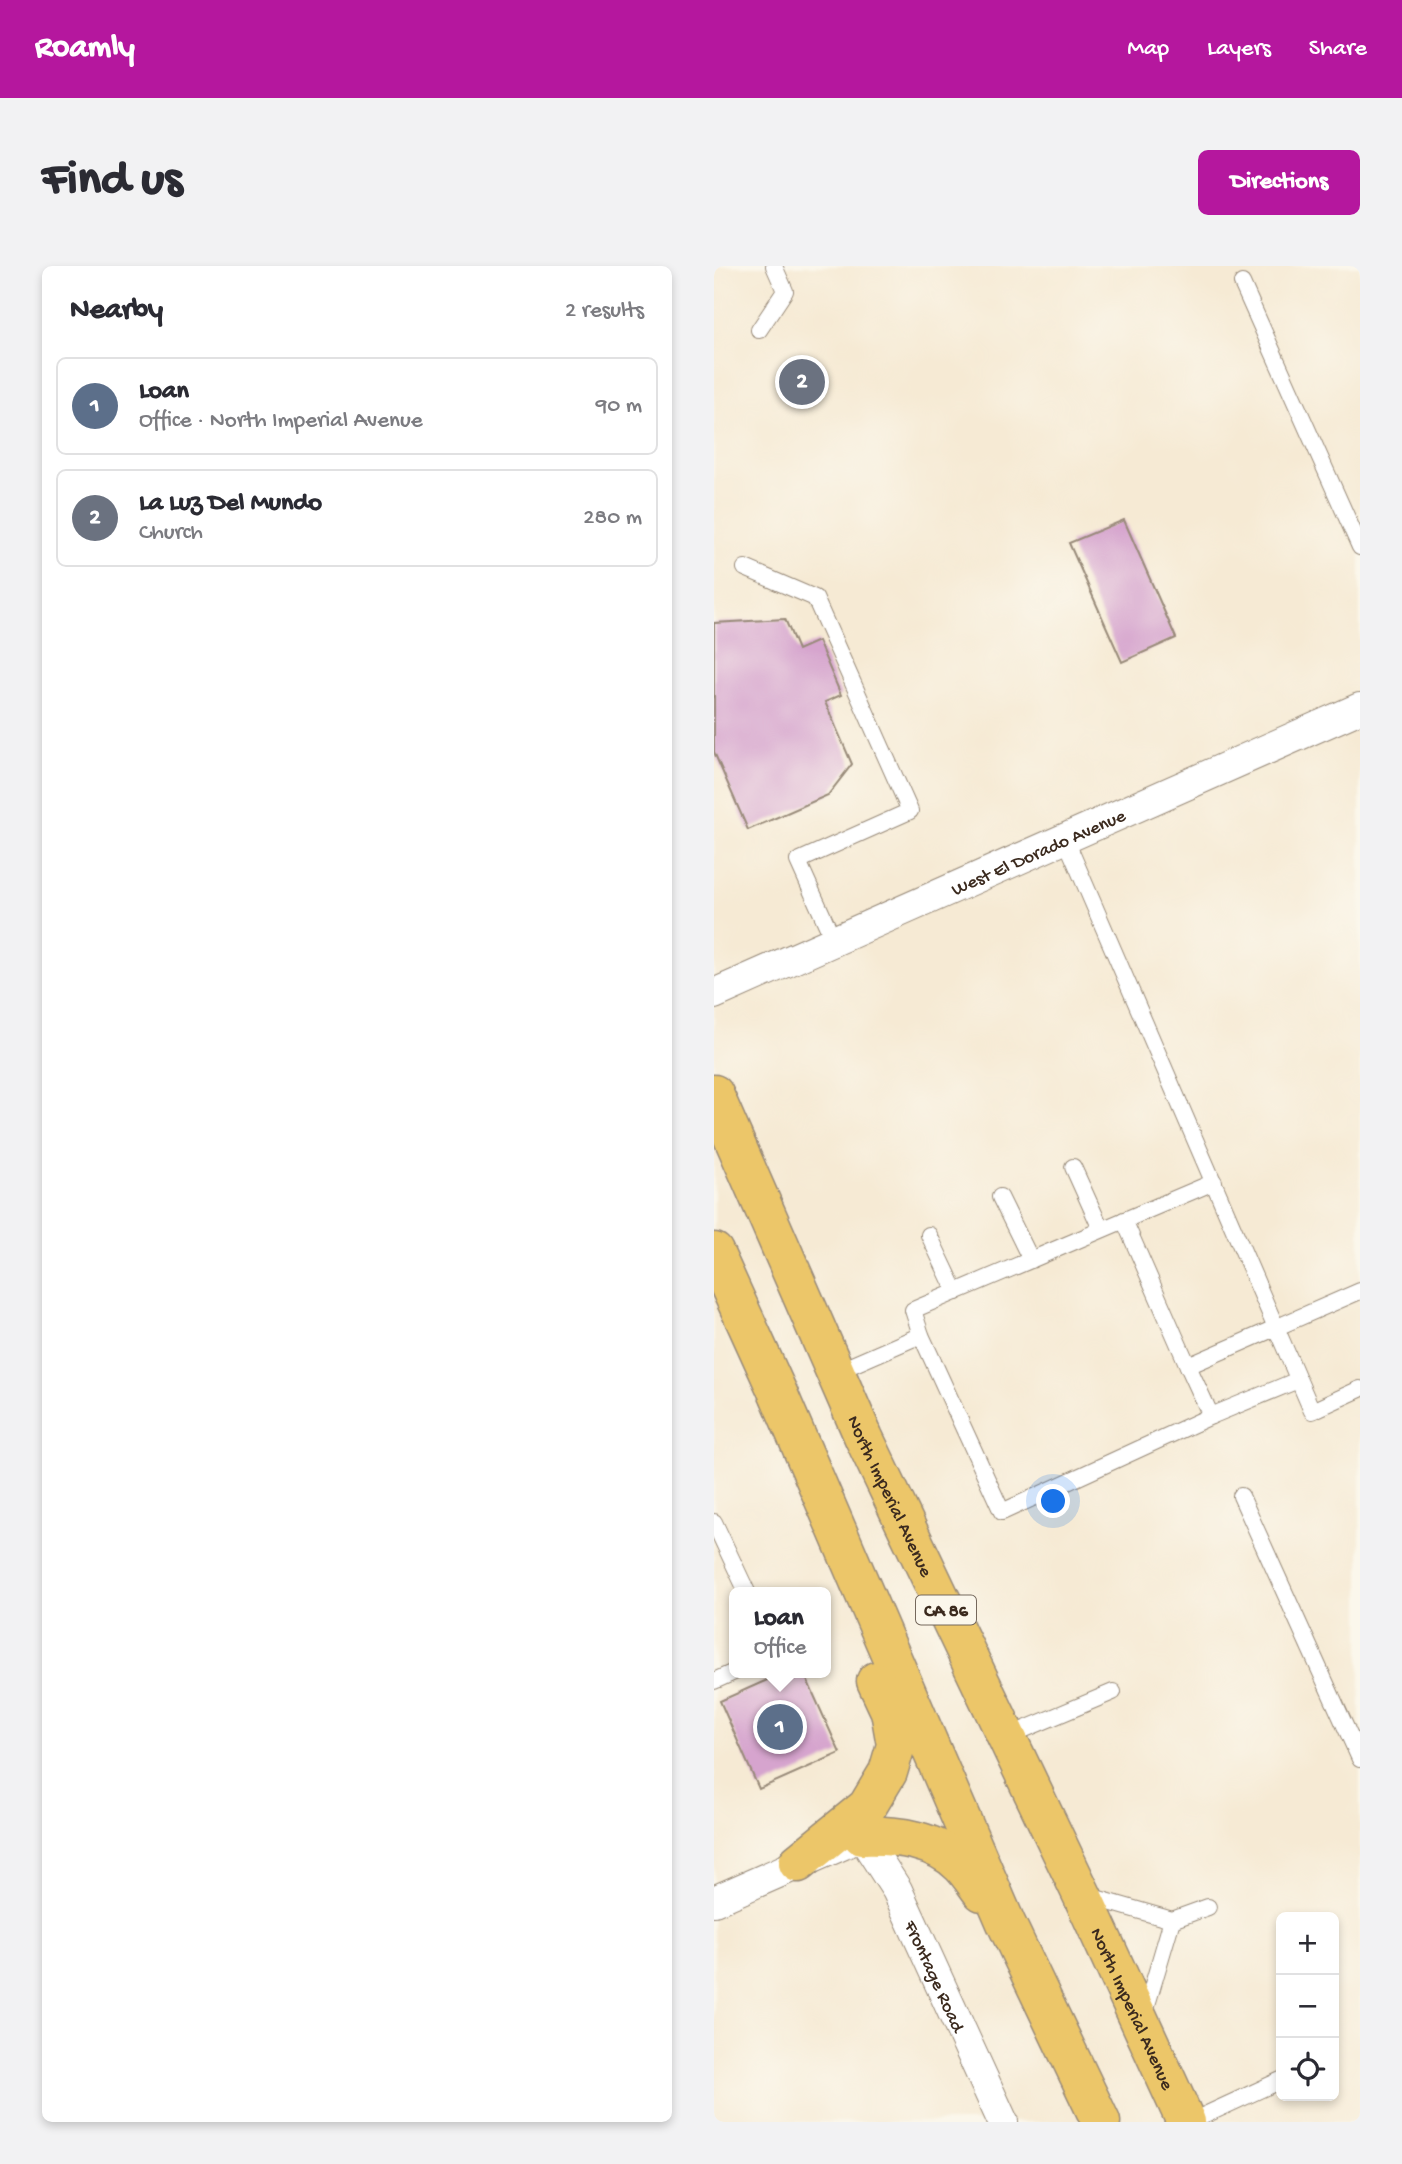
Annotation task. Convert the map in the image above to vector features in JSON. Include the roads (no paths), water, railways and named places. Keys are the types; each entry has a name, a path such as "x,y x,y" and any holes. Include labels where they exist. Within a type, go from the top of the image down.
{"highway":[{"name":"North Imperial Avenue","path":"714,1094 864,1438 1188,2122"},
{"path":"714,1252 778,1393 1006,1923 1101,2122"},
{"path":"778,1393 787,1464 805,1523 890,1711 896,1745 888,1772 867,1807 799,1863"},
{"path":"862,1836 899,1835 934,1847 960,1864 1006,1923"}],"street":[{"name":"West El Dorado Avenue","path":"714,994 1360,708"},
{"path":"714,1901 862,1836"},
{"name":"Frontage Road","path":"862,1836 897,1890 1003,2122"}],"lane":[{"path":"759,330 785,291 774,266"},
{"path":"1242,283 1360,547"},
{"path":"745,568 815,598 910,811 799,861 834,941"},
{"path":"1065,838 1312,1411 1360,1389"},
{"path":"1073,1167 1101,1229"},
{"path":"1214,1182 914,1310 920,1335 1002,1512 1211,1416 1298,1380"},
{"path":"1000,1197 1031,1260"},
{"path":"1124,1220 1211,1416"},
{"path":"929,1235 956,1292"},
{"path":"1188,1366 1360,1291"},
{"path":"836,1372 920,1335"},
{"path":"1241,1496 1360,1759"},
{"path":"714,1522 745,1587"},
{"path":"1006,1737 1113,1692"},
{"path":"1082,1895 1172,1920 1208,1907"},
{"path":"1142,2024 1172,1920"},
{"path":"1188,2122 1276,2082"}],"place":[{"name":"La Luz Del Mundo","path":"802,382"},
{"name":"Loan","path":"780,1727"}]}
